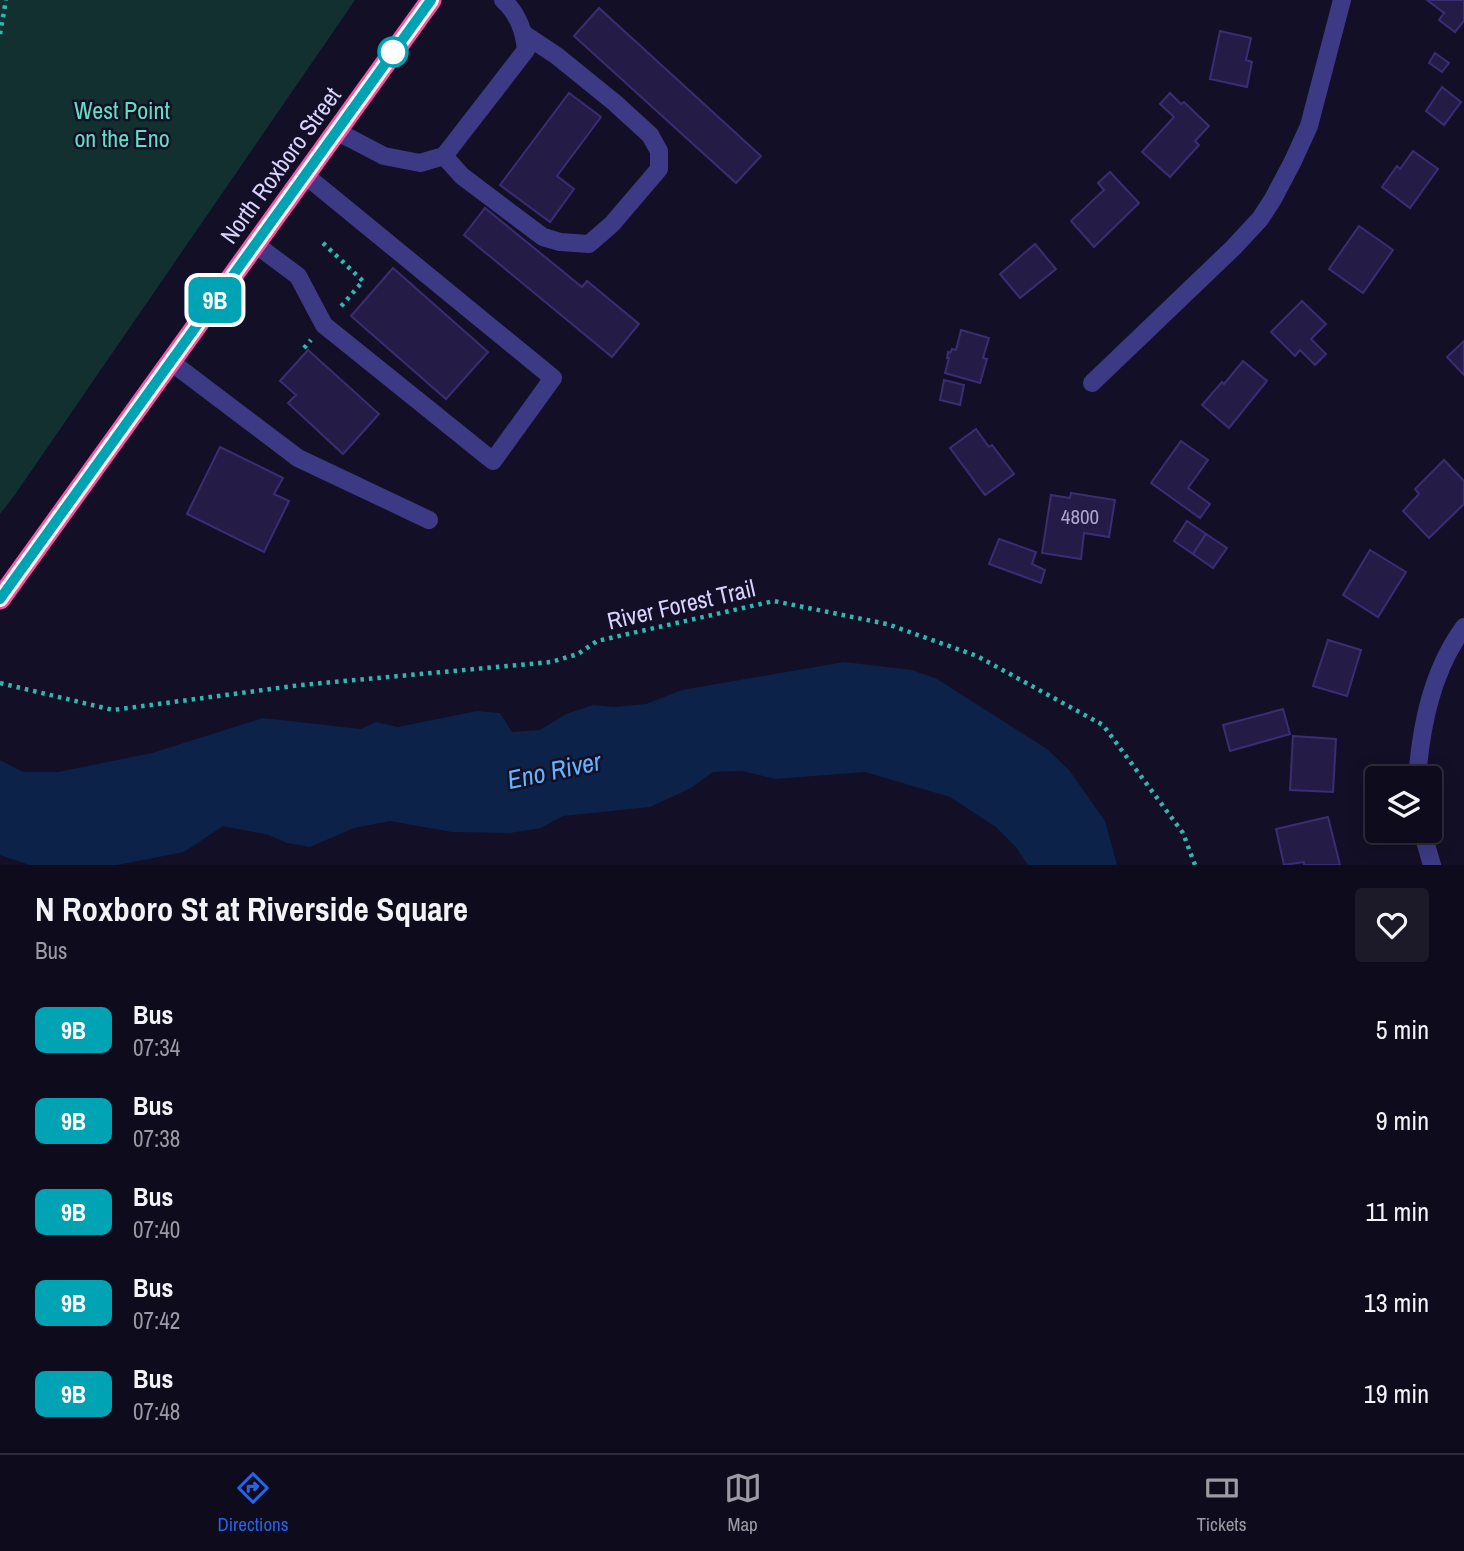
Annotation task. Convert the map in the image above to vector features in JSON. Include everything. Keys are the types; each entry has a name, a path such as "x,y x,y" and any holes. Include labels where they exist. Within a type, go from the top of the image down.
{"highway":[{"name":"North Roxboro Street","path":"0,599 431,0"}],"street":[{"path":"336,131 384,156 420,163 444,156 526,50 524,34 515,11 503,0"},
{"path":"1092,383 1234,248 1273,198 1309,126 1342,0"},
{"path":"444,156 462,176 543,237 560,242 589,244 612,223 659,169 659,151 650,135 557,56 524,34"},
{"path":"255,244 298,276 324,325 493,461 553,378 305,174"},
{"path":"171,362 298,458 429,520"},
{"path":"1419,766 1425,715 1434,684 1464,627"},
{"path":"1426,843 1432,865"}],"path":[{"path":"0,34 6,0"},
{"path":"304,348 363,281 323,243"},
{"name":"River Forest Trail","path":"0,683 113,710 301,685 551,662 578,654 597,641 774,601 887,624 977,656 1103,725 1182,833 1195,865"}],"green space":[{"name":"West Point on the Eno","path":"0,0 355,0 0,514"}],"water":[{"name":"Eno River","path":"844,662 912,670 937,679 1047,749 1069,770 1105,821 1117,865 1028,865 1015,846 996,827 950,797 865,772 775,779 742,771 713,772 691,788 650,807 563,816 541,828 510,833 452,832 390,821 354,828 310,847 223,826 184,852 117,865 30,865 0,855 0,760 23,772 58,772 152,753 263,718 361,729 376,722 398,727 477,711 500,713 512,732 540,730 566,714 593,705 614,707 646,704 682,690"}],"building":[{"path":"1427,0 1464,0 1464,21 1455,32 1439,20 1444,13"},
{"path":"599,8 761,156 736,183 574,36"},
{"path":"1220,31 1251,38 1246,60 1252,62 1247,87 1210,79"},
{"path":"1435,53 1449,63 1442,72 1429,63"},
{"path":"1442,87 1461,102 1444,125 1426,111"},
{"path":"569,93 601,117 557,176 574,189 550,222 500,185"},
{"path":"1170,93 1181,104 1184,102 1209,126 1195,141 1199,145 1170,177 1142,152 1174,117 1160,104"},
{"path":"1413,151 1438,169 1410,208 1382,187 1397,166 1400,169"},
{"path":"1110,172 1139,203 1094,247 1071,221 1104,190 1098,183"},
{"path":"485,208 582,287 587,281 639,324 612,357 464,235"},
{"path":"1359,226 1393,250 1363,293 1329,269"},
{"path":"1035,244 1056,269 1020,298 1000,274"},
{"path":"393,268 488,352 446,399 351,316"},
{"path":"1302,301 1326,324 1311,339 1326,354 1315,365 1300,350 1295,356 1271,332"},
{"path":"961,330 989,338 983,358 987,359 980,383 945,373 948,352 956,350"},
{"path":"1464,341 1464,375 1447,357"},
{"path":"308,350 379,414 343,454 288,403 296,395 280,381"},
{"path":"1243,361 1267,381 1229,428 1202,405"},
{"path":"944,380 964,385 960,405 940,400"},
{"path":"976,429 1014,474 985,495 950,448"},
{"path":"1181,441 1208,460 1188,488 1210,504 1200,518 1151,483"},
{"path":"220,447 283,478 274,494 289,501 264,552 187,514"},
{"path":"1444,460 1464,481 1464,504 1429,538 1403,511 1419,494 1415,489"},
{"path":"1071,493 1115,500 1109,537 1084,533 1081,559 1042,553 1051,495 1070,498"},
{"path":"1187,521 1206,534 1193,554 1174,541"},
{"path":"1206,534 1227,548 1213,568 1193,554"},
{"path":"999,539 1036,552 1032,564 1045,570 1041,583 989,564"},
{"path":"1370,550 1406,572 1378,617 1343,595"},
{"path":"1328,640 1361,650 1347,696 1313,686"},
{"path":"1283,709 1290,734 1230,751 1223,725"},
{"path":"1293,736 1336,739 1333,792 1290,790"},
{"path":"1328,817 1340,865 1304,865 1304,862 1284,865 1276,829"}],"bus line":[{"name":"9B","path":"0,599 431,0"}]}
